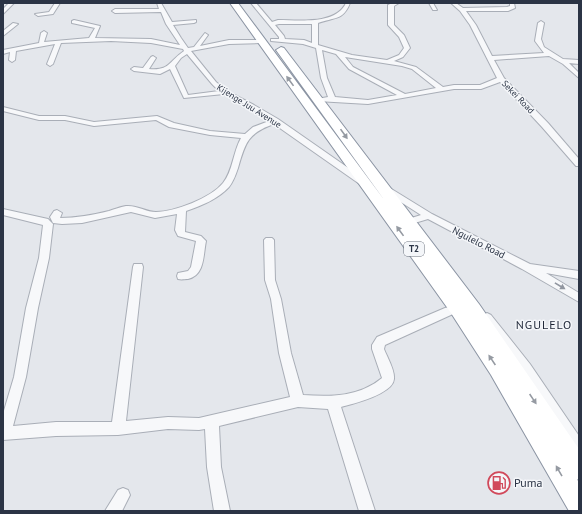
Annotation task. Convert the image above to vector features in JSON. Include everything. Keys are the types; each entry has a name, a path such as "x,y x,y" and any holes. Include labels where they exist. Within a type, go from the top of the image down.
{"highway":[{"name":"T2","path":"234,3 272,37"},
{"name":"T2","path":"244,3 272,37 318,99 324,117 372,184 490,357 536,430 579,504"},
{"name":"T2","path":"372,184 408,222 444,268 473,309 579,470"}],"street":[{"path":"3,12 12,3"},
{"path":"38,14 51,14 58,3"},
{"path":"71,3 77,3"},
{"path":"253,3 272,37"},
{"path":"272,37 278,22 315,22 342,15 348,3"},
{"path":"390,61 401,56 407,48 402,36 391,25 391,5 397,3"},
{"path":"430,3 435,9"},
{"name":"Sekei Road","path":"453,3 462,10 473,25 501,79 545,125 579,164"},
{"path":"487,3 494,9"},
{"path":"462,10 512,8 512,3"},
{"path":"115,12 161,6"},
{"name":"Kijenge Juu Avenue","path":"161,6 178,40 211,81 225,92 275,120 372,184"},
{"path":"169,24 194,21"},
{"path":"74,22 98,27 91,41"},
{"path":"315,22 317,48 324,78 318,99 367,102 454,87 481,87 501,79"},
{"path":"541,23 538,43 579,76"},
{"path":"3,34 15,24"},
{"path":"43,44 41,42 44,33"},
{"path":"195,49 205,35"},
{"path":"3,52 59,42 111,39 151,41 186,50 229,42 272,37 304,42 317,48 356,59 390,61 414,68 441,89"},
{"path":"50,64 59,42"},
{"path":"12,60 13,50"},
{"path":"134,69 146,69 158,73 172,66 186,50"},
{"path":"339,54 351,68 404,96"},
{"path":"490,58 551,54"},
{"path":"146,69 153,58"},
{"path":"562,61 579,62"},
{"path":"172,66 186,97 225,92"},
{"path":"3,109 39,118 65,118 101,124 157,118 172,125 210,134 246,136"},
{"path":"57,213 55,217 56,221 66,221 108,214 132,208 154,215 182,209 205,201 225,185 246,136 275,120"},
{"name":"Ngulelo Road","path":"372,184 429,216 526,266 579,298"},
{"path":"182,209 181,234 198,238 201,241 196,269 191,274 182,276"},
{"path":"3,212 45,221 48,224 44,258 32,308 20,377 4,433 56,429 118,428 168,423 192,425 212,422 298,401 333,402 367,393 387,382 388,378 378,345 382,341 449,311"},
{"path":"408,222 429,216"},
{"path":"269,240 270,280 276,299 284,353 298,401"},
{"path":"526,266 579,275"},
{"path":"118,428 138,267"},
{"path":"444,268 489,319 526,368 579,448"},
{"path":"333,402 357,483 367,511"},
{"path":"212,422 211,444 213,464 222,511"},
{"path":"113,511 123,495"}],"place":[{"name":"Puma","path":"499,483"}],"district":[{"name":"NGULELO","path":"544,325"}]}
